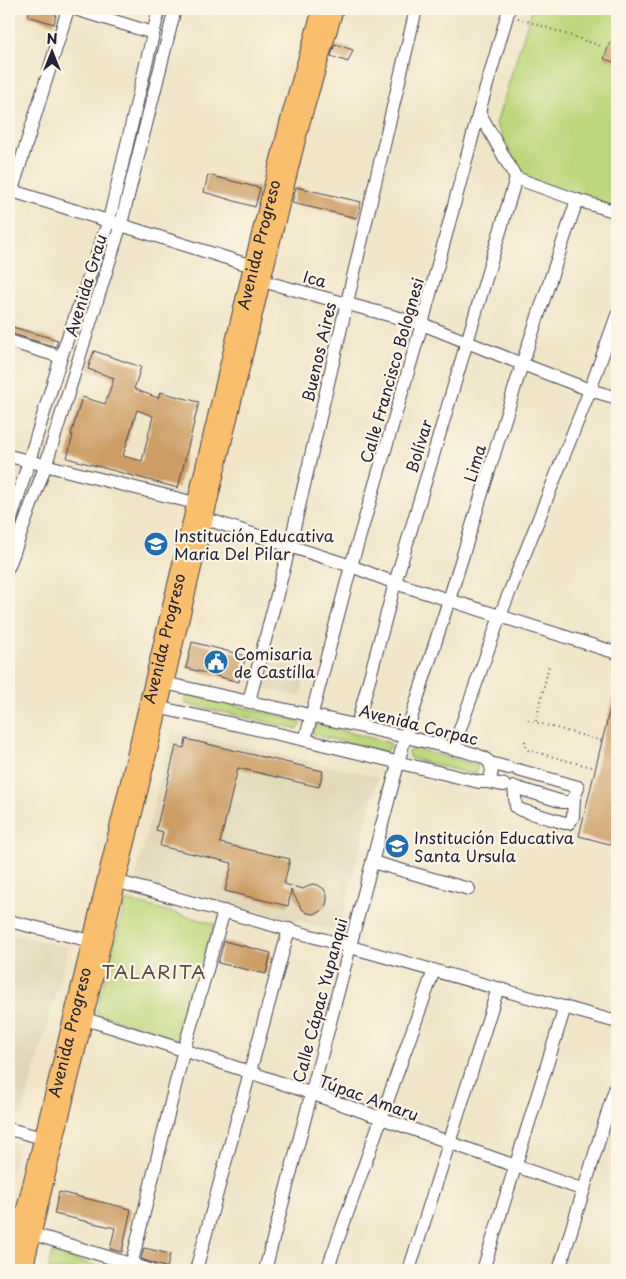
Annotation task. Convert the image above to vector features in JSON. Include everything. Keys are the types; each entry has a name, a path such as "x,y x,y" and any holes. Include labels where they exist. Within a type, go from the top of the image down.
{"main road":[{"name":"Avenida Progreso","path":"24,1270 34,1234 49,1140 91,941 153,707 200,511 252,266 291,112 321,9"},
{"name":"Avenida Progreso","path":"200,511 262,281 301,124 335,9"},
{"name":"Avenida Progreso","path":"10,1270 85,1019 119,882 153,707"}],"street":[{"path":"68,9 10,193 115,222 252,266 262,281"},
{"path":"75,9 154,33"},
{"name":"Avenida Grau","path":"9,526 61,357 115,222 159,9"},
{"name":"Avenida Grau","path":"9,566 46,464 175,9"},
{"name":"Buenos Aires","path":"249,701 290,545 416,9"},
{"name":"Calle Francisco Bolognesi","path":"305,740 351,566 422,324 505,10"},
{"path":"479,112 516,178 617,212"},
{"name":"Bolívar","path":"356,725 395,583 516,178"},
{"name":"Lima","path":"405,737 522,364 577,200"},
{"name":"Ica","path":"262,281 422,324 590,390 617,398"},
{"path":"453,749 500,616 590,390 617,315"},
{"path":"9,340 61,357"},
{"path":"9,456 46,464 200,511 395,583 617,653"},
{"name":"Avenida Corpac","path":"159,682 356,725 484,758 490,763 492,773 488,782"},
{"path":"153,707 305,740 479,782 511,786 563,802 569,803 574,798"},
{"name":"Calle Cápac Yupanqui","path":"265,1270 405,737"},
{"path":"490,763 578,787 574,798 574,817 569,823 564,823 521,810 516,807 511,786"},
{"path":"372,862 469,889"},
{"path":"119,882 617,1022"},
{"path":"131,1267 184,1049 224,911"},
{"path":"9,921 91,941"},
{"path":"196,1270 289,930"},
{"path":"327,1270 434,970"},
{"path":"409,1270 498,988"},
{"path":"483,1270 565,1007"},
{"name":"Túpac Amaru","path":"85,1019 184,1049 584,1190"},
{"path":"559,1270 617,1082"},
{"path":"9,1129 49,1140"},
{"path":"34,1234 131,1267 150,1270"}],"path":[{"path":"528,21 601,46"},
{"path":"535,722 549,665"},
{"path":"528,720 602,741"},
{"path":"525,742 526,750 595,768"}],"shaded area":[{"path":"261,660 306,670 301,696 256,687"},
{"path":"172,730 378,777 340,929 336,931 135,881"},
{"path":"9,934 69,947 23,1112 15,1119 9,1117"},
{"path":"9,1141 19,1144 10,1173 9,1173"}],"green space":[{"path":"532,9 617,9 617,207 522,177 496,124"},
{"path":"189,694 300,721 301,726 298,729 186,704 185,699"},
{"path":"317,724 390,743 390,748 386,752 315,735 312,731"},
{"path":"413,748 478,765 475,775 410,758 408,752"},
{"path":"126,900 215,924 179,1041 96,1013"},
{"path":"52,1253 103,1268 103,1270 48,1270"}],"building":[{"path":"30,9 57,9 54,24 28,16"},
{"path":"610,42 617,44 617,63 604,59"},
{"path":"335,44 353,50 348,62 331,56"},
{"path":"208,175 260,188 255,207 204,192"},
{"path":"296,187 361,202 357,218 292,203"},
{"path":"9,326 58,340 56,347 9,333"},
{"path":"94,351 141,367 134,389 158,398 160,392 199,402 178,488 67,458 73,435 71,435 82,397 105,404 114,378 88,369","holes":["137,410 153,416 142,461 123,456"]},
{"name":"Comisaria de Castilla","path":"192,642 246,656 239,682 186,668"},
{"path":"614,692 617,692 617,846 579,836"},
{"path":"186,739 323,771 319,787 238,768 220,843 290,859 284,884 303,889 312,884 324,889 327,901 325,907 320,912 314,914 307,913 302,909 291,890 288,906 225,891 232,863 160,846 163,832 156,830 176,746 184,748"},
{"path":"224,941 271,953 266,974 218,963"},
{"path":"59,1192 131,1209 122,1252 110,1249 115,1228 54,1214"},
{"path":"144,1248 170,1254 167,1268 141,1259"}],"place":[{"name":"Institución Educativa Maria Del Pilar","path":"156,544"},
{"name":"Comisaria de Castilla","path":"216,662"},
{"name":"Institución Educativa Santa Ursula","path":"397,846"}],"district":[{"name":"TALARITA","path":"154,971"}]}
